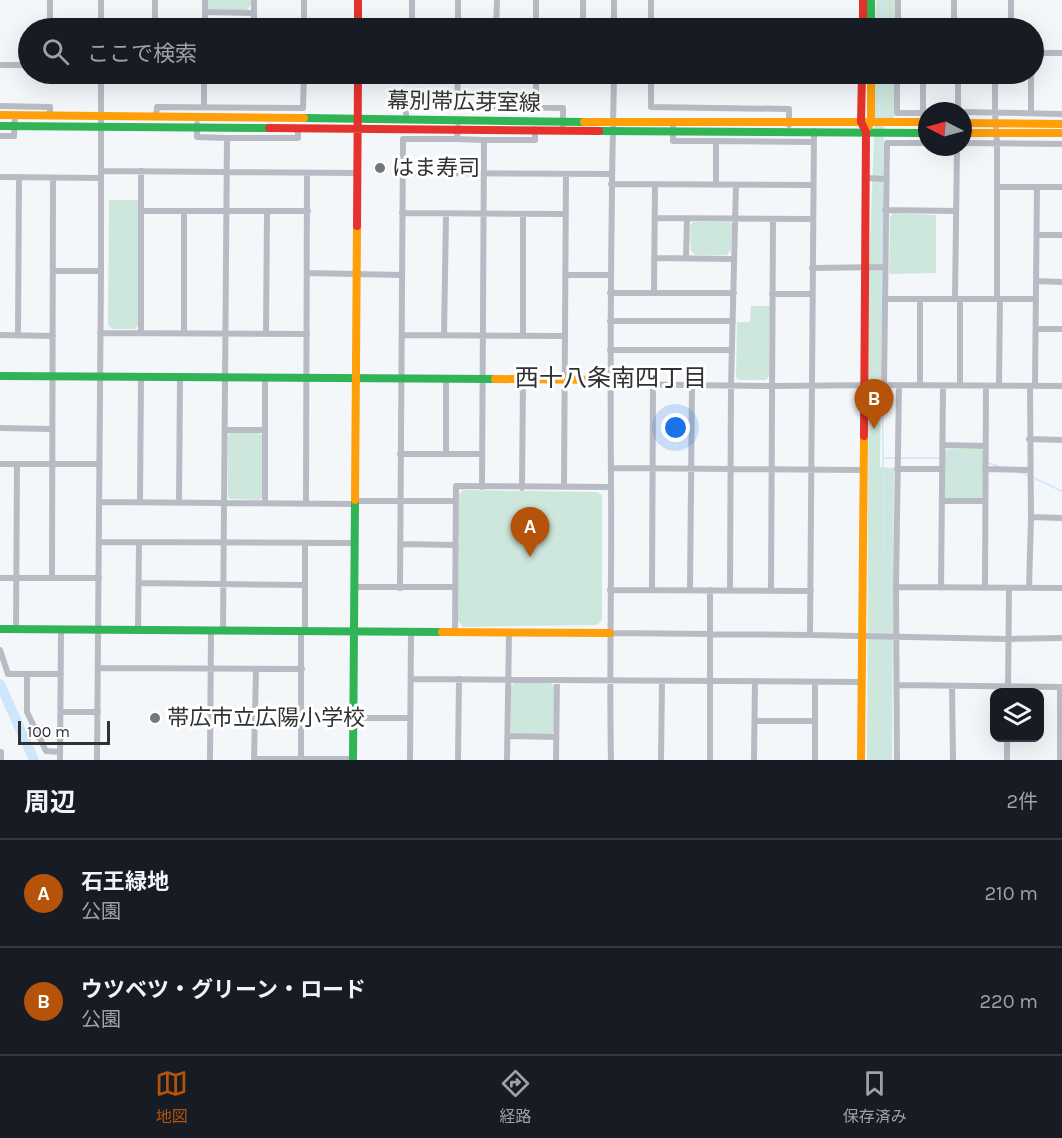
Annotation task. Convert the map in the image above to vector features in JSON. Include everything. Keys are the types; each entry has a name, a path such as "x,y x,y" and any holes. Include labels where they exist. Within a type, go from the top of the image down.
{"street":[{"path":"50,0 50,18"},
{"path":"101,0 101,18"},
{"path":"155,0 155,18"},
{"path":"205,0 205,18"},
{"path":"254,0 254,18"},
{"path":"304,0 304,18"},
{"path":"358,0 358,18"},
{"path":"412,0 412,18"},
{"path":"458,0 458,18"},
{"path":"496,18 497,0"},
{"path":"536,0 536,18"},
{"path":"583,0 583,18"},
{"path":"614,0 614,18"},
{"path":"651,0 651,18"},
{"path":"863,0 863,18"},
{"path":"871,18 872,0"},
{"path":"898,0 898,18"},
{"path":"954,0 954,18"},
{"path":"1011,0 1011,18"},
{"path":"205,12 254,13"},
{"path":"1044,53 1062,53"},
{"path":"0,65 18,65"},
{"path":"97,760 101,84"},
{"path":"204,84 204,107"},
{"path":"156,117 157,107 303,108 304,84"},
{"path":"256,669 254,759 353,759 358,84"},
{"path":"457,106 458,84"},
{"path":"536,84 536,107"},
{"path":"611,760 609,680 610,275 614,84"},
{"path":"651,84 651,107 789,109 789,127"},
{"path":"861,760 866,178 866,122 863,84"},
{"path":"866,122 870,84"},
{"path":"897,84 897,113 918,117"},
{"path":"923,84 924,102"},
{"path":"958,84 958,102"},
{"path":"995,84 998,143 999,386"},
{"path":"1031,84 1031,113"},
{"path":"406,118 406,105 563,108 562,126"},
{"path":"0,106 50,107 50,116"},
{"path":"273,108 273,128"},
{"path":"700,108 700,121"},
{"path":"972,122 1031,113 1062,114"},
{"path":"972,114 1062,124"},
{"name":"幕別帯広芽室線","path":"0,115 406,118 458,125 535,129 562,126"},
{"path":"0,136 14,136 15,115"},
{"path":"197,117 197,137 298,138 298,128"},
{"name":"幕別帯広芽室線","path":"0,126 357,129 458,125 789,127 918,118"},
{"name":"幕別帯広芽室線","path":"673,125 700,121 789,127 814,132 918,133"},
{"path":"458,125 458,139"},
{"path":"673,125 673,141 814,142"},
{"path":"400,588 403,139 535,140 535,129"},
{"path":"810,635 814,132"},
{"path":"972,133 1062,133"},
{"path":"223,631 227,138"},
{"path":"482,487 484,140"},
{"path":"716,141 717,185"},
{"path":"884,385 887,143 918,143"},
{"path":"972,143 1062,144"},
{"path":"957,156 960,386"},
{"path":"0,177 53,178 141,171 357,173"},
{"path":"141,171 141,333"},
{"path":"306,503 308,173"},
{"path":"402,173 611,174"},
{"path":"564,487 566,174"},
{"path":"18,336 19,177"},
{"path":"52,578 53,178"},
{"path":"866,178 886,179"},
{"path":"611,184 813,185"},
{"path":"654,293 655,184"},
{"path":"730,590 731,385 736,185"},
{"path":"997,187 1062,187"},
{"path":"1029,588 1031,517 1029,439 1036,329 1037,187"},
{"path":"885,210 956,212"},
{"path":"142,211 308,211"},
{"path":"184,212 184,333"},
{"path":"266,334 267,212"},
{"path":"402,213 565,214"},
{"path":"444,336 446,214"},
{"path":"523,214 523,336"},
{"path":"655,218 813,219"},
{"path":"686,258 687,219"},
{"path":"771,591 773,219"},
{"path":"1037,235 1062,235"},
{"path":"654,258 734,259"},
{"path":"812,268 885,267"},
{"path":"54,271 101,271"},
{"path":"307,273 402,275"},
{"path":"565,275 610,275"},
{"path":"1036,282 1062,282"},
{"path":"610,293 734,293"},
{"path":"772,294 812,294"},
{"path":"885,299 1036,299"},
{"path":"920,299 920,386"},
{"path":"610,321 733,321"},
{"path":"1036,329 1062,329"},
{"path":"100,333 307,334"},
{"path":"0,335 53,336"},
{"path":"402,335 565,336"},
{"path":"610,350 732,350"},
{"path":"0,376 565,380 772,386 1062,386"},
{"path":"140,502 141,376"},
{"path":"179,502 180,377"},
{"path":"265,378 265,503"},
{"path":"446,379 446,454"},
{"path":"522,488 523,380"},
{"path":"652,590 653,384"},
{"path":"690,590 692,385"},
{"path":"897,760 896,587 899,385"},
{"path":"941,588 943,386"},
{"path":"985,588 986,386"},
{"path":"0,428 52,429"},
{"path":"225,430 265,430"},
{"path":"1029,439 1062,440"},
{"path":"942,445 986,446"},
{"path":"400,454 482,454"},
{"path":"0,464 99,464"},
{"path":"16,630 17,464"},
{"path":"611,468 863,470"},
{"path":"897,469 942,470"},
{"path":"985,469 1030,470"},
{"path":"455,633 456,486 611,487"},
{"path":"99,502 456,501"},
{"path":"942,501 985,501"},
{"path":"1031,517 1062,518"},
{"path":"99,542 354,543"},
{"path":"138,630 139,542"},
{"path":"301,760 305,543"},
{"path":"400,544 456,545"},
{"path":"0,578 99,579"},
{"path":"139,583 305,585"},
{"path":"354,587 456,587"},
{"path":"896,587 1062,588"},
{"path":"1008,688 1009,588"},
{"path":"610,590 811,591"},
{"path":"710,590 710,760"},
{"path":"0,629 1062,638"},
{"path":"60,760 61,629"},
{"path":"210,760 211,631"},
{"path":"410,760 411,632"},
{"path":"507,760 509,633"},
{"path":"0,650 8,674 61,674"},
{"path":"98,668 302,669"},
{"path":"27,675 27,712 46,751 60,752"},
{"path":"411,679 861,682"},
{"path":"458,760 459,679"},
{"path":"556,760 557,680"},
{"path":"661,760 662,681"},
{"path":"754,760 755,681"},
{"path":"814,760 815,681"},
{"path":"897,685 990,689"},
{"path":"952,687 952,760"},
{"path":"1043,688 1061,687 1060,760"},
{"path":"61,712 98,712"},
{"path":"353,718 410,718"},
{"path":"755,721 815,721"},
{"path":"508,736 556,737"},
{"path":"1007,742 1007,760"},
{"path":"0,752 1,760"}],"green space":[{"path":"208,0 251,0 251,5 247,10 208,9"},
{"path":"876,0 895,0 895,18 875,18"},
{"path":"875,84 894,84 894,118 884,119 880,467 894,468 892,760 867,760 869,269"},
{"path":"109,200 139,200 139,324 135,329 112,329 108,325"},
{"path":"893,213 936,215 936,273 889,274 890,217"},
{"path":"693,222 729,222 732,224 731,250 727,255 695,255 691,251 690,226"},
{"path":"751,306 770,306 769,376 766,380 736,378 737,322 750,322"},
{"path":"230,433 259,433 262,435 263,494 260,500 230,499 228,497 228,437"},
{"path":"948,449 981,449 983,451 984,495 981,498 945,498 945,451"},
{"path":"463,490 597,492 602,495 602,620 597,625 463,627 458,621 459,495"},
{"path":"514,683 551,683 554,686 554,731 551,734 511,734 511,686"}],"waterway":[{"path":"881,0 881,18"},
{"path":"880,117 881,84"},
{"path":"880,137 880,177"},
{"path":"880,182 881,264"},
{"path":"881,269 882,330"},
{"path":"882,386 886,633"},
{"path":"884,458 897,458"},
{"path":"902,458 939,458"},
{"path":"944,458 983,462"},
{"path":"988,463 998,466"},
{"path":"1020,472 1029,476"},
{"path":"1034,478 1062,491"},
{"path":"885,760 886,638"},
{"path":"0,684 34,760"}],"traffic: fast":[{"path":"871,0 871,18"},
{"path":"304,118 584,122"},
{"path":"0,126 269,128"},
{"path":"599,131 918,133"},
{"path":"0,376 495,379"},
{"path":"353,760 355,500"},
{"path":"0,629 442,632"}],"traffic: slow":[{"path":"868,127 871,122 871,84"},
{"path":"0,115 304,118"},
{"path":"584,122 918,122"},
{"path":"972,123 1062,124"},
{"path":"972,133 1062,133"},
{"path":"355,500 357,226"},
{"path":"495,379 610,380"},
{"path":"861,760 864,436"},
{"path":"442,632 610,633"}],"traffic: jam":[{"path":"358,0 358,18"},
{"path":"863,0 863,18"},
{"path":"357,226 358,84"},
{"path":"862,84 861,122 866,132 864,436"},
{"path":"269,128 599,131"}],"place":[{"name":"はま寿司","path":"380,168"},
{"name":"ウツベツ・グリーン・ロード","path":"874,429"},
{"name":"石王緑地","path":"530,557"},
{"name":"帯広市立広陽小学校","path":"155,718"}],"district":[{"name":"西十八条南四丁目","path":"611,378"}]}
